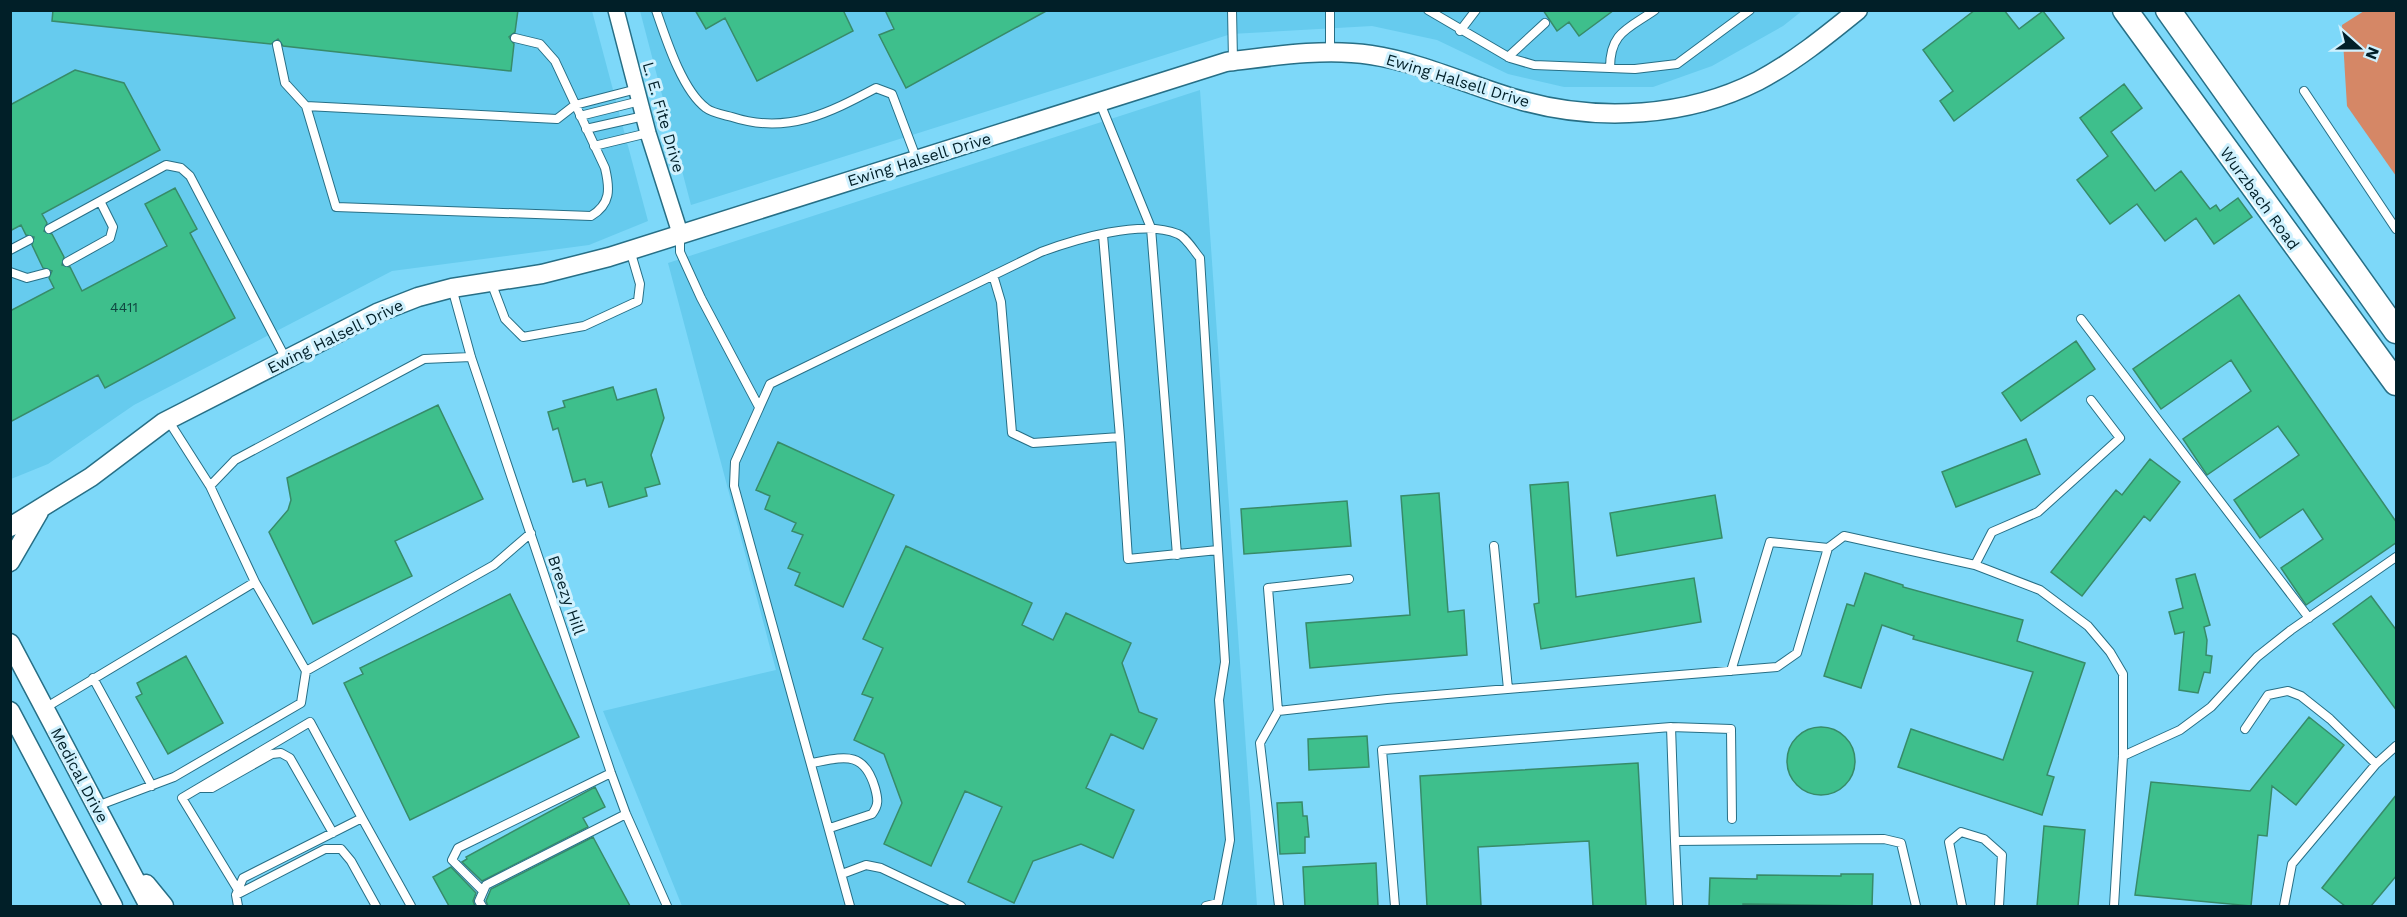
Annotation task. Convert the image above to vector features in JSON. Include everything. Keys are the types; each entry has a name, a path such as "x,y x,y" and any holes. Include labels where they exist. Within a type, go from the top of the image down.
{"main road":[{"name":"Wurzbach Road","path":"2125,10 2397,383"},
{"name":"Wurzbach Road","path":"2168,10 2397,331"}],"street":[{"name":"L. E. Fite Drive","path":"616,10 648,133 680,233"},
{"name":"Ewing Halsell Drive","path":"10,527 40,510 168,420 377,313 418,297 452,288 552,272 630,250 1233,61 1330,53 1368,54 1401,60 1491,91 1555,108 1603,114 1649,111 1709,100 1758,80 1797,57 1858,10"},
{"path":"10,510 40,510 10,562"},
{"name":"Medical Drive","path":"10,643 149,906"},
{"name":"Medical Drive","path":"10,711 108,901"},
{"path":"124,857 164,906"}],"lane":[{"path":"656,10 668,45 689,87 706,109 746,122 784,125 832,111 876,88 892,94 917,160"},
{"path":"1232,10 1233,61"},
{"path":"1330,10 1330,53"},
{"path":"1428,10 1461,32 1508,57 1534,64 1635,69 1677,64 1750,10"},
{"path":"1461,32 1476,10"},
{"path":"1610,68 1610,50 1617,37 1655,10"},
{"path":"1508,57 1545,23"},
{"path":"277,45 285,82 306,106 336,207 591,216 602,209 608,198 609,185 605,168 555,62 540,44 515,38"},
{"path":"2304,91 2397,229"},
{"path":"306,106 557,119 575,105 640,102"},
{"path":"580,116 640,102"},
{"path":"586,129 640,102"},
{"path":"1100,102 1151,228 1177,555"},
{"path":"594,146 648,133"},
{"path":"49,229 166,165 186,172 286,359"},
{"path":"67,262 110,238 113,227 100,201"},
{"path":"850,906 734,486 735,462 759,407 770,384 993,275 1078,239 1151,228 1180,234 1200,258 1225,662 1219,700 1230,840 1218,903 1206,906"},
{"path":"680,233 681,255 701,298 759,407"},
{"path":"1103,235 1128,559 1218,550"},
{"path":"10,250 29,240"},
{"path":"491,282 505,319 524,337 584,326 638,301 640,284 630,250"},
{"path":"10,272 27,278 46,273"},
{"path":"993,275 1001,302 1012,433 1033,443 1120,437"},
{"name":"Breezy Hill","path":"452,288 471,357 611,773 626,814 668,906"},
{"path":"2081,319 2309,618"},
{"path":"210,486 235,460 424,359 471,357"},
{"path":"1975,566 1992,532 2038,512 2120,438 2091,400"},
{"path":"96,806 174,777 301,703 306,671 255,582 210,486 168,420"},
{"path":"306,671 494,565 531,533"},
{"path":"1278,711 1777,667 1797,653 1828,548 1844,536 1975,566 2040,590 2088,626 2110,652 2123,674 2123,756 2114,906"},
{"path":"1731,671 1770,542 1828,548"},
{"path":"1494,546 1508,689"},
{"path":"2123,756 2188,725 2211,707 2258,657 2309,618 2397,557"},
{"path":"1279,906 1260,743 1278,711 1268,588 1349,579"},
{"path":"45,708 255,582"},
{"path":"93,678 152,786"},
{"path":"2245,729 2268,695 2288,691 2311,702 2376,764"},
{"path":"236,900 182,798 310,722 411,906"},
{"path":"1395,906 1382,750 1671,727 1731,729 1732,819"},
{"path":"1671,727 1678,906"},
{"path":"2284,906 2292,864 2376,764 2397,746"},
{"path":"198,788 212,788 272,754 281,753 290,758 333,833"},
{"path":"812,763 842,757 854,759 870,771 876,790 878,799 872,814 830,828"},
{"path":"483,891 452,860 458,848 611,773"},
{"path":"482,906 479,901 486,885 626,814"},
{"path":"236,900 243,878 362,818"},
{"path":"1962,906 1949,842 1961,832 1984,839 2002,855 1999,906"},
{"path":"1675,841 1884,839 1900,843 1916,906"},
{"path":"236,900 325,849 341,849 351,861 376,906"},
{"path":"842,874 866,865 881,868 961,906"}],"shaded area":[{"path":"11,11 592,11 648,221 589,245 392,271 134,405 48,464 11,479"},
{"path":"640,11 1802,11 1783,26 1712,66 1653,87 1564,87 1508,74 1437,40 1372,26 1231,34 691,205"},
{"path":"2364,11 2396,11 2396,176 2347,106 2342,25"},
{"path":"1200,90 1257,906 682,906 603,711 776,670 668,263"}],"building":[{"path":"53,10 518,10 515,32 509,37 514,44 511,71 283,46 278,39 271,44 52,21"},
{"path":"695,10 843,10 853,31 757,81 725,18 706,29"},
{"path":"885,10 1048,10 906,88 879,35 894,29"},
{"path":"1543,10 1614,10 1579,36 1569,22 1557,31"},
{"path":"1975,10 2004,10 2019,29 2043,11 2064,38 1954,121 1940,101 1953,91 1923,50"},
{"path":"75,70 124,83 160,150 42,214 47,223 44,231 52,234 64,257 62,265 70,267 82,291 167,246 145,204 175,188 197,229 190,233 235,318 105,388 98,375 10,422 10,311 54,288 49,278 52,271 43,268 32,245 34,237 26,235 21,225 10,231 10,105"},
{"path":"2124,84 2142,108 2111,132 2155,191 2181,171 2210,209 2216,205 2220,211 2238,198 2252,217 2214,244 2196,218 2165,241 2137,204 2110,224 2077,180 2108,156 2080,118"},
{"path":"2239,295 2397,523 2397,542 2306,605 2281,568 2323,539 2303,509 2260,538 2234,500 2299,455 2278,426 2207,475 2183,439 2251,391 2231,360 2161,409 2133,369"},
{"path":"2076,341 2095,369 2021,421 2002,393"},
{"path":"613,387 617,400 656,389 664,418 651,455 660,484 645,488 647,496 609,507 602,482 587,486 585,479 573,482 558,428 553,430 548,412 565,407 563,401"},
{"path":"438,405 483,499 395,541 412,576 313,624 269,532 288,510 291,500 287,478"},
{"path":"2026,439 2040,474 1956,507 1942,472"},
{"path":"778,442 894,495 843,607 795,585 800,573 788,568 803,535 792,531 796,523 765,509 770,496 756,490"},
{"path":"2150,459 2180,482 2150,521 2144,516 2082,596 2051,572 2116,490 2122,495"},
{"path":"1568,482 1576,597 1694,578 1701,622 1541,649 1534,604 1539,603 1530,485"},
{"path":"1439,493 1448,612 1464,610 1467,655 1310,668 1306,623 1410,615 1401,496"},
{"path":"1715,495 1722,538 1617,556 1610,513"},
{"path":"1347,501 1351,546 1244,554 1241,509"},
{"path":"906,546 1032,603 1022,625 1053,640 1066,613 1131,643 1122,663 1139,712 1157,719 1143,749 1111,734 1086,788 1134,810 1113,858 1081,844 1033,861 1014,903 968,882 1002,807 965,791 931,866 884,844 902,803 884,754 854,740 873,698 862,694 883,648 863,639"},
{"path":"1865,573 1903,585 1903,587 2023,620 2017,641 2085,663 2047,775 2054,777 2042,815 1898,767 1911,729 2003,760 2033,672 1913,639 1914,636 1882,625 1861,688 1824,676 1847,604 1854,606"},
{"path":"2195,574 2210,625 2204,627 2207,640 2206,655 2212,656 2210,673 2204,672 2198,693 2179,690 2184,632 2175,634 2169,612 2183,608 2176,579"},
{"path":"510,594 579,737 410,820 344,683 363,674 360,668"},
{"path":"2371,596 2397,631 2397,711 2333,624"},
{"path":"186,656 223,723 168,754 136,697 142,694 137,683"},
{"path":"2309,717 2344,745 2296,805 2272,786 2267,836 2258,835 2251,906 2135,895 2151,782 2250,791"},
{"path":"1821,727 1834,729 1845,737 1853,748 1855,761 1853,774 1845,785 1834,793 1821,795 1808,793 1797,785 1789,774 1787,761 1789,748 1797,737 1808,729"},
{"path":"1367,736 1369,767 1309,770 1308,739"},
{"path":"1638,763 1646,906 1593,906 1589,841 1478,847 1481,906 1427,906 1420,776"},
{"path":"595,787 605,807 583,818 588,827 482,881 462,862 467,859 466,857"},
{"path":"2397,794 2397,875 2371,906 2345,906 2322,888"},
{"path":"1302,802 1303,816 1307,816 1309,837 1305,837 1305,853 1280,854 1277,803"},
{"path":"2044,826 2085,830 2078,906 2037,906"},
{"path":"593,837 630,906 488,906 486,901 491,889"},
{"path":"1376,863 1378,906 1305,906 1303,867"},
{"path":"451,867 476,893 473,901 475,906 449,906 433,877"},
{"path":"1841,874 1873,874 1872,906 1743,904 1743,906 1709,906 1710,878 1757,879 1757,875 1841,876"}]}
